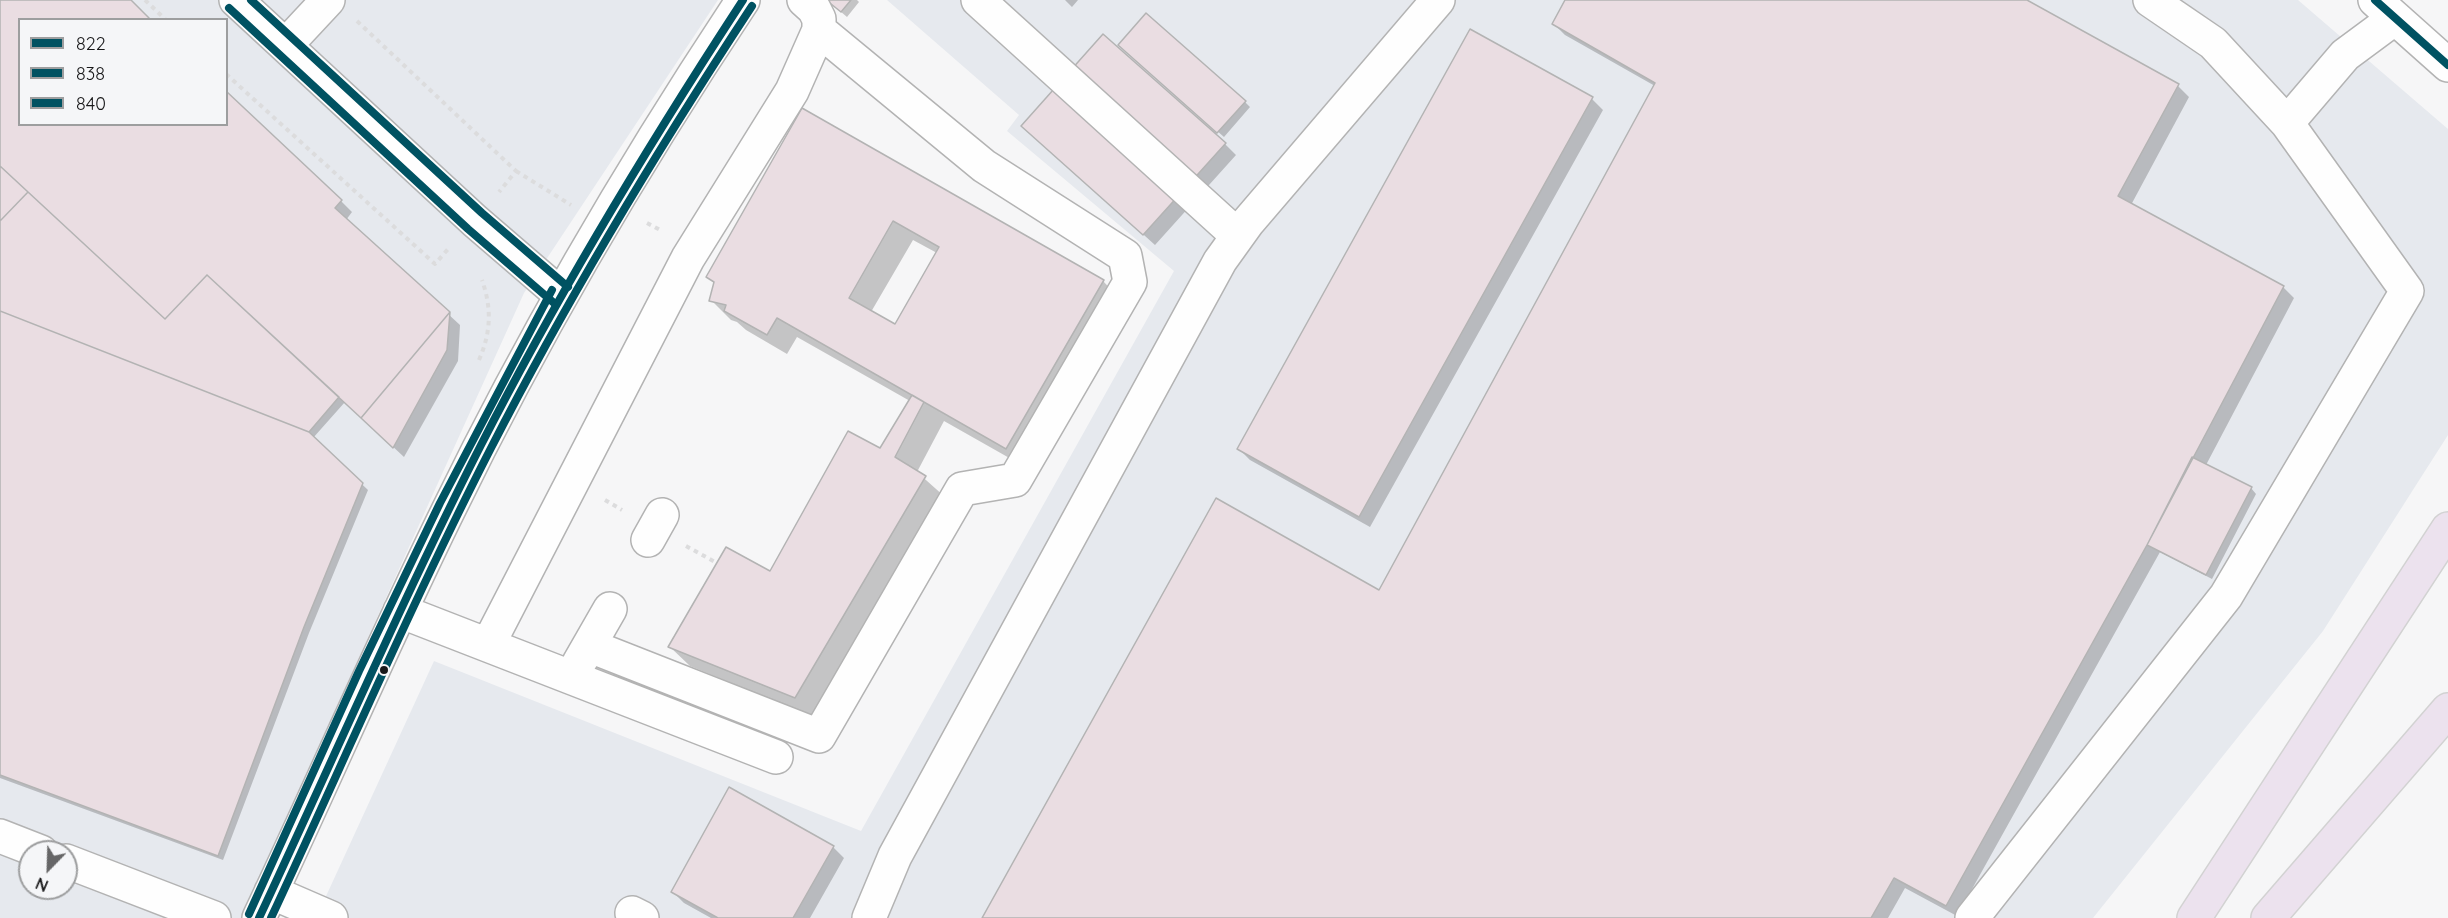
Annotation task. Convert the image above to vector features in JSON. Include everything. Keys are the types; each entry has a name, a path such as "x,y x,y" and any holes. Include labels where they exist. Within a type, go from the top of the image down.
{"highway":[{"path":"2194,918 2448,529"},
{"path":"2268,918 2448,710"}],"street":[{"path":"236,0 475,221 561,295"},
{"path":"331,918 265,905 449,508 561,295 607,213 743,0"},
{"path":"488,645 693,250 792,91 819,30 819,19 814,9 804,0"},
{"path":"978,0 1238,236"},
{"path":"869,918 895,856 1220,261 1238,236 1438,0"},
{"path":"1972,918 2226,596 2407,291 2287,123 2213,43 2150,0"},
{"path":"286,45 340,8"},
{"path":"2287,123 2385,9 2448,65"},
{"path":"590,646 819,736 962,489 1015,480 1130,282 1125,256 984,166 819,30"},
{"path":"570,678 610,609"},
{"path":"400,611 776,758"},
{"path":"0,836 18,843"},
{"path":"78,866 214,918"}],"path":[{"path":"145,0 164,18"},
{"path":"340,8 516,171 693,250"},
{"path":"228,76 435,264 475,221 516,171"},
{"path":"478,273 489,302 490,322 486,344 478,362"}],"shaded area":[{"path":"0,0 718,0 524,293 241,918 0,918"},
{"path":"887,0 2298,0 2448,129 2448,435 2323,631 2093,918 316,918 434,661 861,831 1174,271 1007,131 1019,115"}],"building":[{"path":"0,0 131,0 149,18 18,18 18,126 228,126 228,93 342,200 335,208 450,312 361,418 207,275 165,319 0,166"},
{"path":"826,0 851,0 841,12"},
{"path":"1565,0 2027,0 2179,84 2118,196 2284,286 2147,545 1946,906 1894,878 1871,918 982,918 1216,498 1379,590 1655,83 1552,24"},
{"path":"1146,13 1246,101 1217,133 1118,45"},
{"path":"1470,29 1593,97 1359,517 1237,449"},
{"path":"1103,34 1226,143 1143,235 1021,126"},
{"path":"802,108 1104,280 1006,449 777,318 767,335 724,311 726,305 709,301 714,282 706,277","holes":["893,221 939,247 895,324 849,298"]},
{"path":"0,166 28,192 0,221"},
{"path":"28,192 165,319 207,275 339,397 309,432 0,311 0,221"},
{"path":"0,311 309,432 363,483 304,627 218,856 0,775"},
{"path":"450,312 447,350 393,448 361,418"},
{"path":"912,395 924,402 895,457 926,476 795,698 668,647 726,547 770,571 848,431 880,448"},
{"path":"2192,457 2252,487 2206,575 2147,545"},
{"path":"729,787 834,846 793,918 718,918 671,892"}],"transit line":[{"name":"840","path":"251,0 482,213 568,287"},
{"name":"822","path":"259,918 423,562 511,388 606,219 743,0"},
{"name":"822","path":"2375,0 2448,65"},
{"name":"838","path":"271,918 434,564 521,391 583,279 683,114 752,6"},
{"name":"838","path":"229,8 468,229 554,303"},
{"name":"840","path":"249,914 359,671 440,503 552,290"}]}
